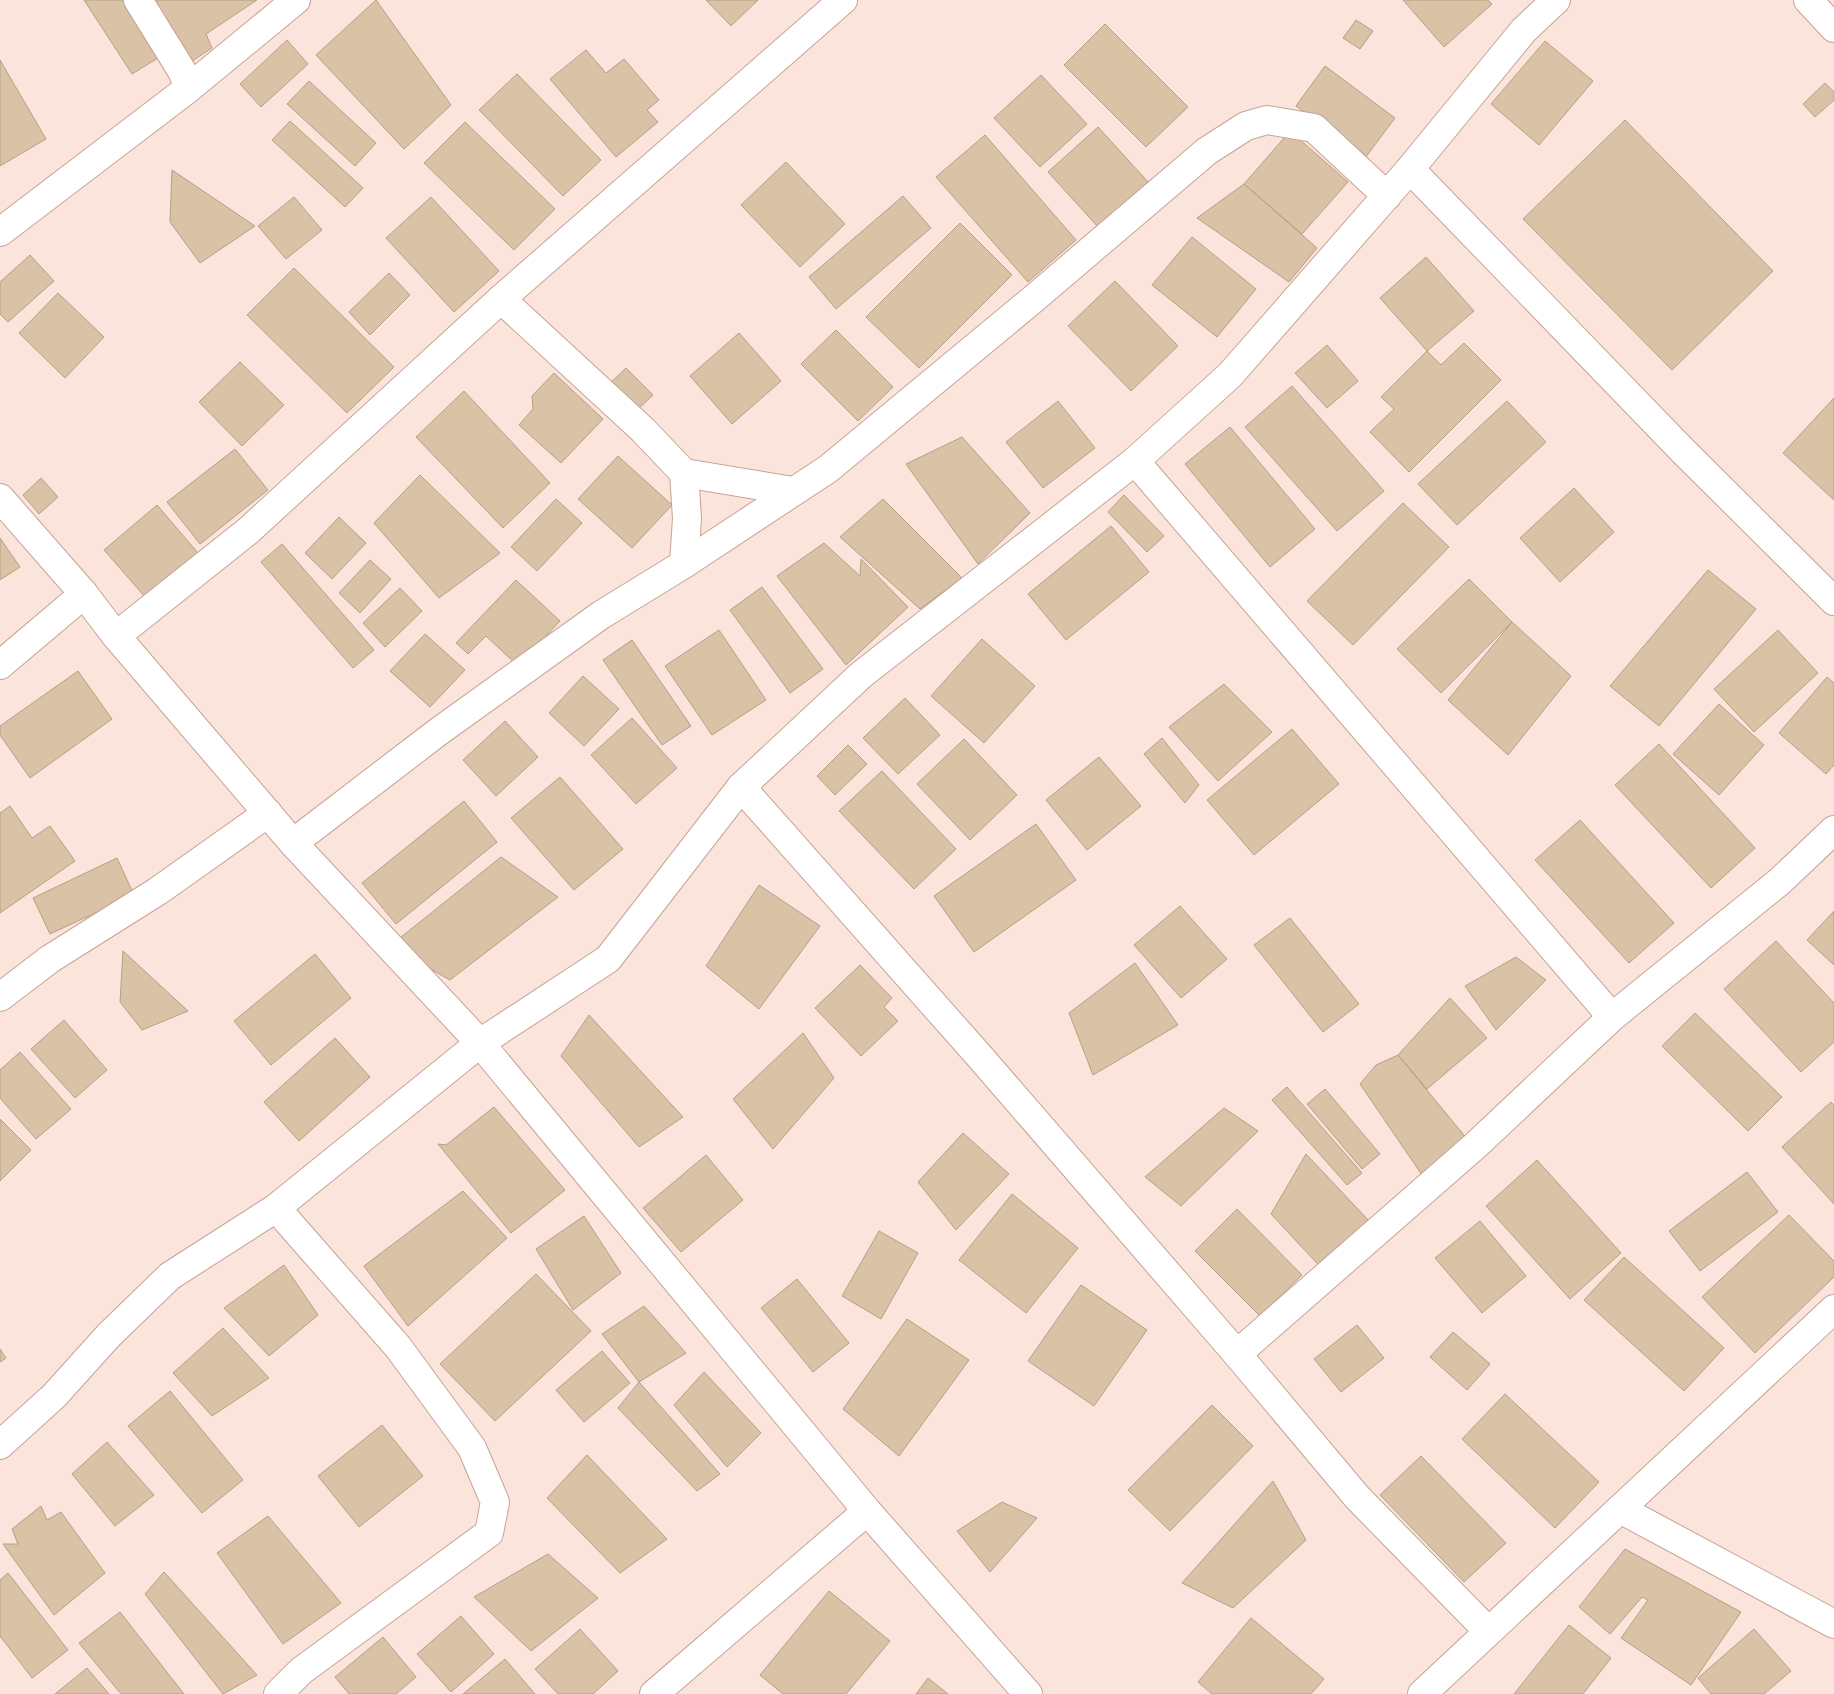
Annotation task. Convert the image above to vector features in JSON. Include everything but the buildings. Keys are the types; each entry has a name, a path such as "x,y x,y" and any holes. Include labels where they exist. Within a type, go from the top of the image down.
{"street":[{"path":"138,0 182,71 189,88"},
{"path":"0,232 189,88 296,0"},
{"path":"116,636 248,530 501,299 843,0"},
{"path":"0,1445 54,1396 109,1335 170,1276 276,1208 480,1043 608,959 741,787 861,675 1135,460 1230,375 1387,196 1524,30 1556,0"},
{"path":"1808,0 1834,28"},
{"path":"293,843 438,732 601,615 684,564 843,456 1031,302 1207,150 1246,126 1267,120 1314,128 1387,196"},
{"path":"1410,169 1684,452 1834,601"},
{"path":"501,299 643,430 684,473 792,491"},
{"path":"1135,460 1612,1017"},
{"path":"684,473 686,518 684,564"},
{"path":"0,498 84,594 116,636 293,843 480,1043 867,1511 1028,1694"},
{"path":"0,665 84,594"},
{"path":"741,787 981,1058 1237,1354 1357,1497 1488,1631"},
{"path":"0,997 50,959 158,891 268,813"},
{"path":"1237,1354 1476,1145 1612,1017 1779,882 1834,830"},
{"path":"276,1208 403,1355 472,1448 495,1502 488,1533 302,1671 278,1694"},
{"path":"1422,1694 1834,1309"},
{"path":"1620,1509 1834,1624"},
{"path":"654,1694 867,1511"}]}
